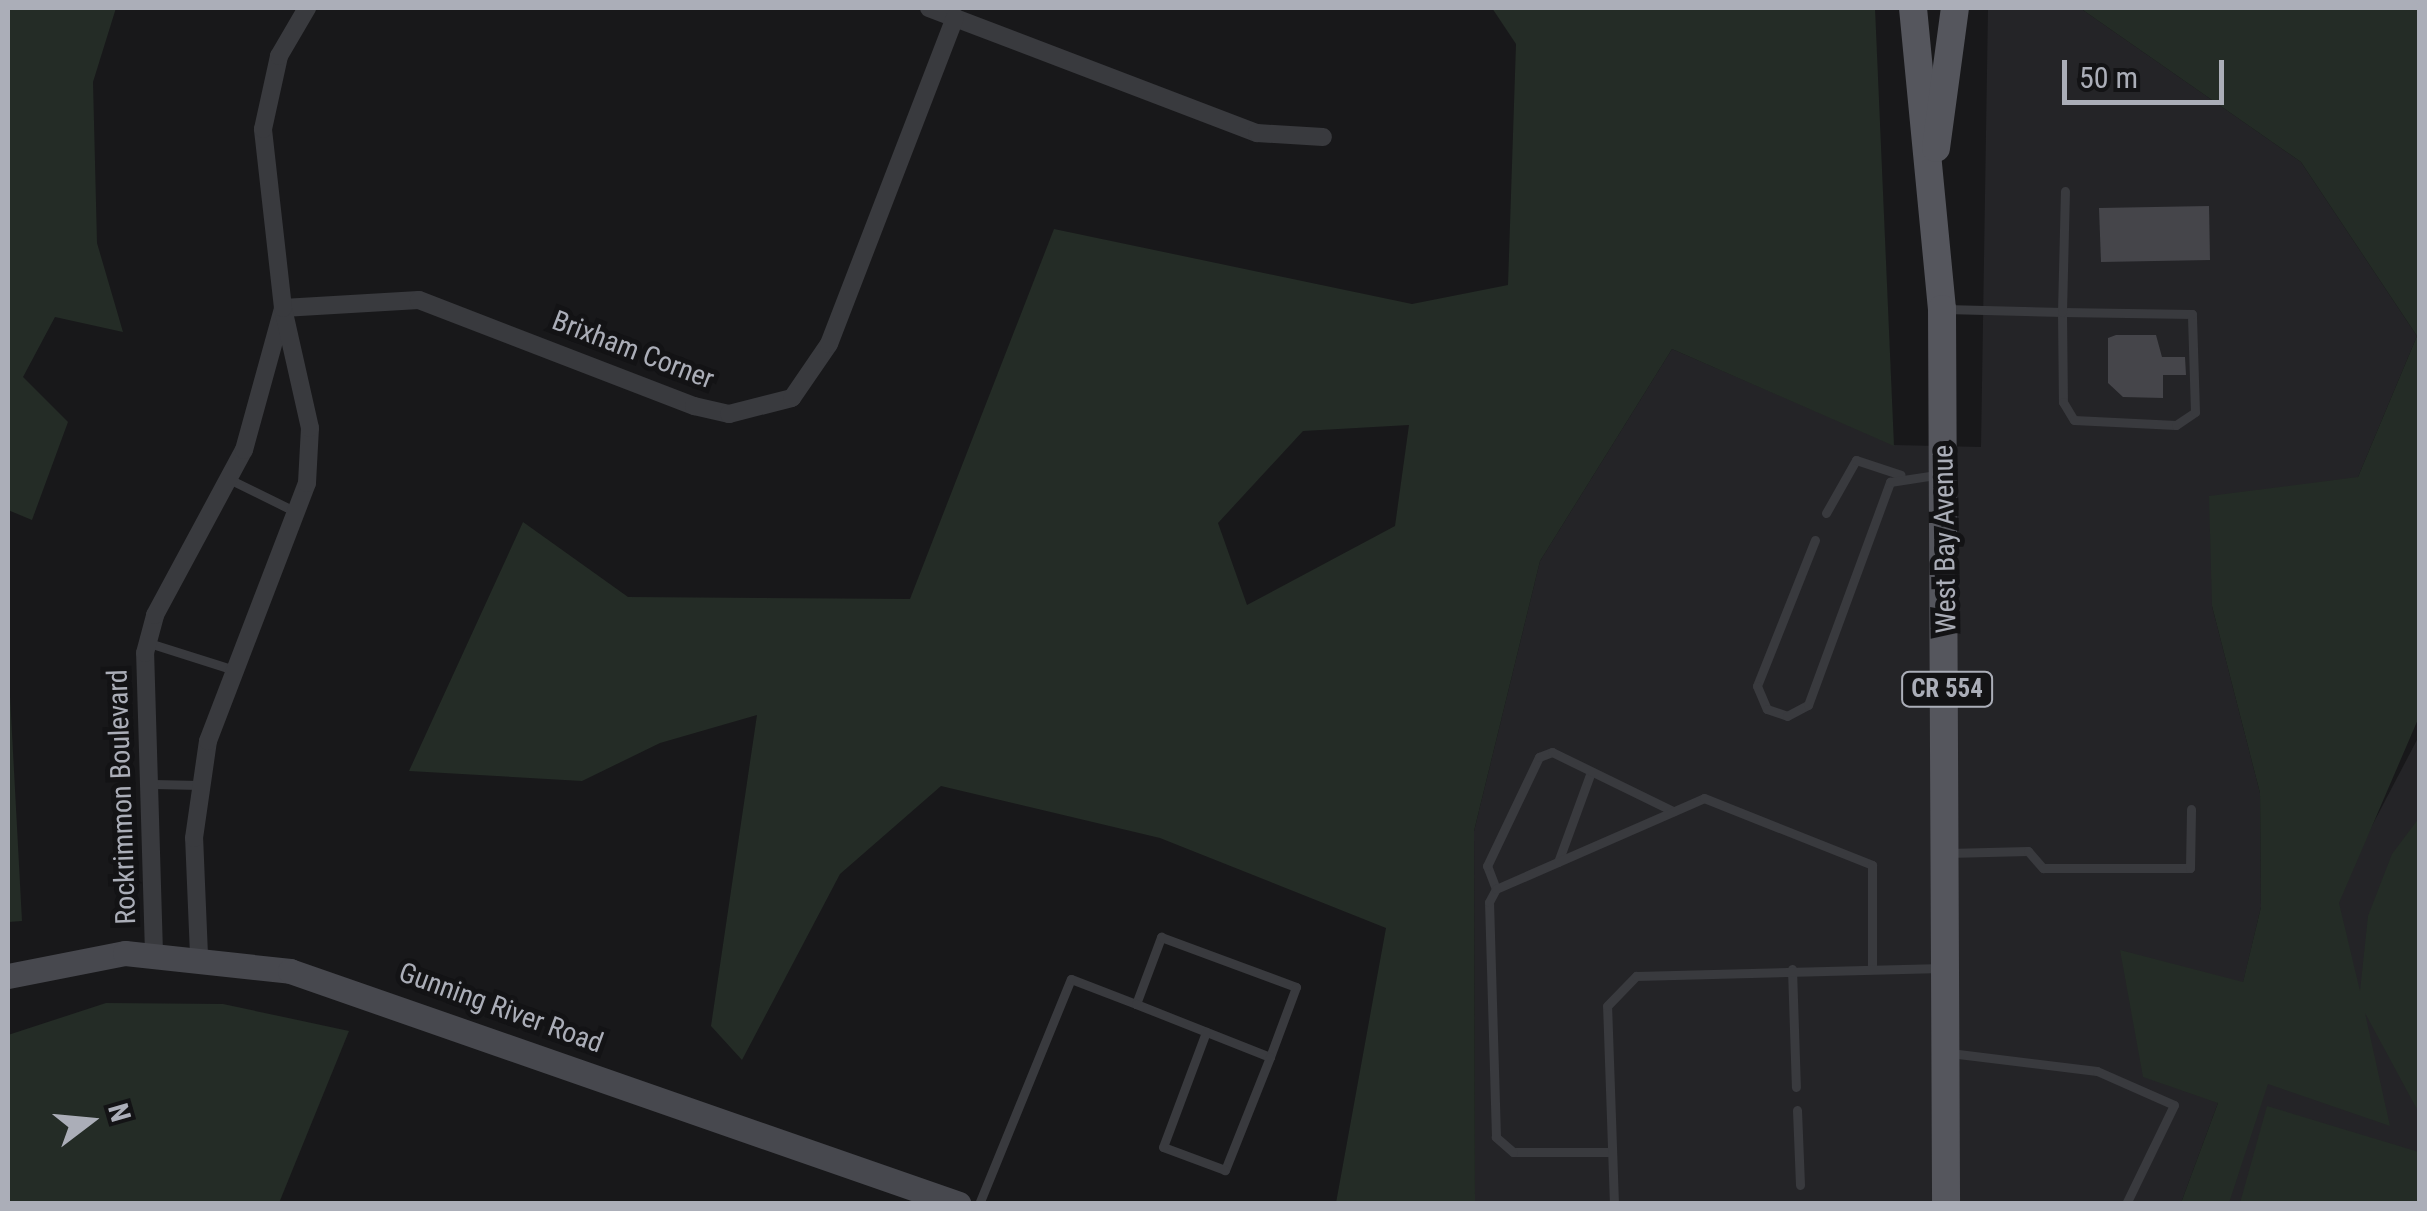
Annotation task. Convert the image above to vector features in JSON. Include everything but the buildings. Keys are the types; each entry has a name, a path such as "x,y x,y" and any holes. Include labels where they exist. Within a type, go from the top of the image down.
{"main road":[{"name":"West Bay Avenue","path":"1913,8 1942,309 1948,853 1946,1204"},
{"name":"West Bay Avenue","path":"1932,174 1955,8"}],"street":[{"name":"Rockrimmon Boulevard","path":"199,955 200,785 237,671 298,513 310,428 282,308 263,129 279,56 307,8"},
{"path":"929,8 1257,133 1323,137"},
{"name":"Brixham Corner","path":"282,308 418,300 694,406 729,414 792,398 829,344 955,17"},
{"name":"Rockrimmon Boulevard","path":"154,953 148,642 228,479 266,387 282,308"},
{"name":"Gunning River Road","path":"8,976 154,953 199,955 364,991 959,1204"}],"lane":[{"path":"1942,309 2062,312 2180,308 2198,328 2198,396 2186,421 2074,420 2062,402 2062,312 2065,191"},
{"path":"1826,512 1856,460 1901,475 1944,475"},
{"path":"1815,540 1758,686 1766,708 1786,716 1808,705 1885,492 1901,475"},
{"path":"228,479 298,513"},
{"path":"148,642 237,671"},
{"path":"1496,889 1487,866 1539,757 1552,752 1673,812"},
{"path":"1558,862 1592,772"},
{"path":"152,784 200,785"},
{"path":"1612,1152 1513,1152 1496,1138 1489,902 1496,889 1704,798 1872,866 1872,968"},
{"path":"1948,853 2028,851 2043,868 2190,868 2191,809"},
{"path":"1136,1004 1162,937 1296,986 1225,1170 1162,1147 1206,1032"},
{"path":"1792,968 1796,1087"},
{"path":"1614,1204 1606,1020 1620,988 1658,969 1948,968"},
{"path":"979,1204 1072,979 1270,1057"},
{"path":"1947,1053 2097,1072 2174,1105 2126,1204"},
{"path":"1797,1110 1800,1185"}],"shaded area":[{"path":"8,8 116,8 93,82 97,243 123,332 55,317 23,377 68,422 32,520 8,510"},
{"path":"1492,8 1875,8 1894,446 1672,349 1540,561 1474,831 1475,1203 1336,1203 1386,928 1160,838 941,786 840,874 742,1060 711,1026 757,715 660,743 582,781 409,771 523,522 628,597 910,599 1054,229 1412,304 1508,285 1516,44","holes":["1409,425 1395,526 1247,605 1218,523 1303,431"]},
{"path":"1988,8 2080,8 2301,162 2417,336 2358,477 2212,606 2260,793 2261,907 2243,983 2121,951 2218,1103 2181,1203 1475,1204 1474,831 1540,561 1672,349 1894,445 1981,447"},
{"path":"2080,8 2419,8 2419,717 2339,903 2360,991 2368,916 2392,854 2419,818 2419,1113 2365,1013 2390,1126 2268,1084 2229,1203 2181,1203 2218,1103 2143,1077 2120,950 2243,982 2261,907 2260,793 2212,606 2209,496 2358,477 2417,336 2301,162"},
{"path":"8,658 22,921 8,922"},
{"path":"2419,736 2419,1203 2207,1204 2244,1070"},
{"path":"106,1003 223,1004 349,1031 279,1203 8,1203 8,1035"},
{"path":"2267,1106 2419,1152 2419,1203 2240,1203"}]}
